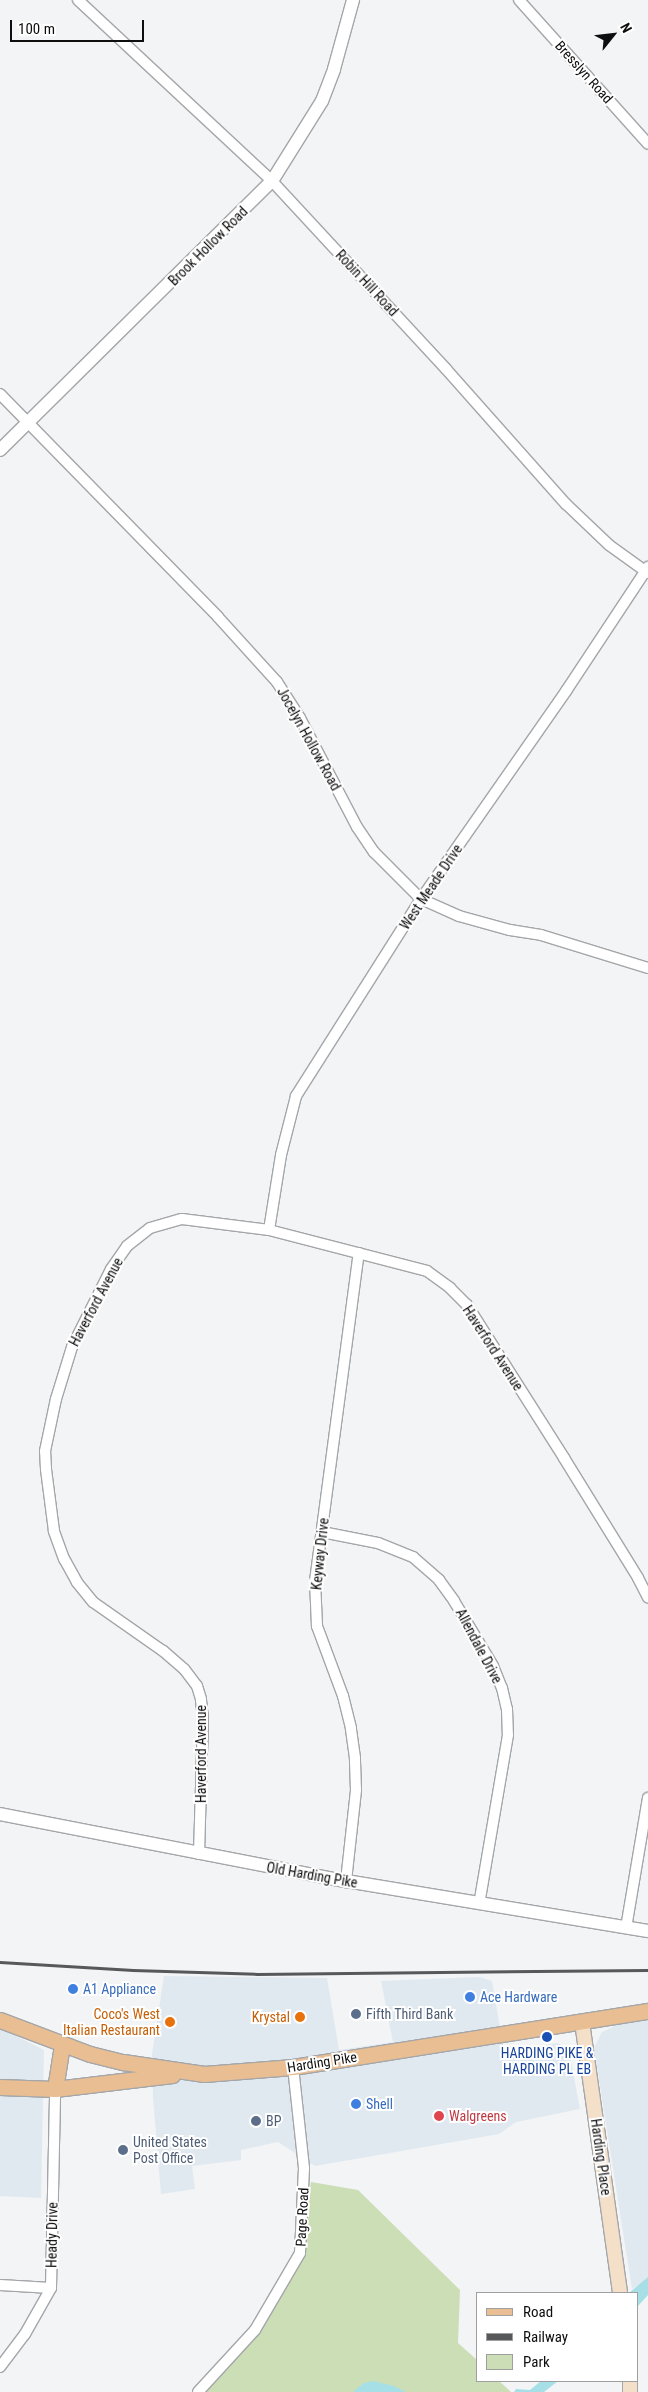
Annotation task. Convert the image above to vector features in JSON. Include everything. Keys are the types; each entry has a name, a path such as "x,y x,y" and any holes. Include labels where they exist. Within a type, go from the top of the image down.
{"main road":[{"name":"Harding Pike","path":"0,2020 62,2045 123,2062 191,2073 236,2073 293,2067 648,2011"},
{"name":"Harding Place","path":"582,2022 620,2292"},
{"path":"56,2089 62,2045"},
{"path":"0,2087 56,2089 191,2073"}],"street":[{"name":"Robin Hill Road","path":"78,0 272,181 446,369 566,504 609,545 647,570"},
{"name":"Brook Hollow Road","path":"0,450 29,424 272,181 322,101 334,69 354,0"},
{"name":"Bresslyn Road","path":"519,0 648,144"},
{"name":"Jocelyn Hollow Road","path":"0,394 218,618 277,682 300,718 357,827 374,852 421,899 459,916 510,930 541,935 648,968"},
{"name":"West Meade Drive","path":"269,1230 281,1155 296,1096 421,899 566,691 647,570"},
{"name":"Haverford Avenue","path":"199,1854 203,1719 197,1686 184,1669 163,1651 93,1602 77,1582 64,1559 54,1532 48,1500 44,1451 56,1399 72,1347 110,1269 127,1246 150,1228 182,1220 269,1230 427,1271 450,1288 467,1305 569,1466 638,1578 648,1598"},
{"name":"Keyway Drive","path":"346,1881 356,1790 352,1728 343,1696 317,1626 315,1581 359,1253"},
{"name":"Allendale Drive","path":"322,1532 396,1549 420,1563 439,1580 454,1601 493,1666 507,1709 508,1735 479,1904"},
{"path":"626,1928 648,1798"},
{"name":"Old Harding Pike","path":"0,1814 346,1881 648,1931"},
{"name":"Page Road","path":"198,2392 255,2330 300,2253 304,2168 293,2067"},
{"name":"Heady Drive","path":"0,2367 25,2334 51,2288 56,2089"},
{"path":"0,2285 51,2288"}],"shaded area":[{"path":"164,1976 327,1978 339,2050 393,2042 381,1981 479,1977 492,1981 504,2051 558,2043 569,2051 580,2109 516,2122 499,2134 315,2166 278,2142 241,2150 241,2160 192,2166 195,2189 161,2194 153,2098 152,2054"},
{"path":"648,2018 648,2277 643,2283 632,2289 594,2048 602,2032 628,2020"},
{"path":"0,2028 44,2050 41,2198 0,2196"}],"green space":[{"path":"311,2182 358,2190 460,2290 458,2343 476,2359 476,2382 500,2382 511,2392 198,2392 255,2330 300,2253"}],"water":[{"path":"648,2277 648,2295 638,2306 638,2292 630,2292"},
{"path":"373,2381 394,2386 406,2392 353,2392 364,2383"},
{"path":"540,2382 557,2382 544,2392 514,2392 516,2389 530,2390"}],"railway":[{"path":"0,1962 133,1970 257,1974 648,1970"}],"place":[{"name":"A1 Appliance","path":"73,1989"},
{"name":"Ace Hardware","path":"470,1997"},
{"name":"Fifth Third Bank","path":"356,2014"},
{"name":"Krystal","path":"300,2017"},
{"name":"Coco's West Italian Restaurant","path":"170,2022"},
{"name":"HARDING PIKE & HARDING PL EB","path":"547,2037"},
{"name":"Shell","path":"356,2104"},
{"name":"Walgreens","path":"439,2116"},
{"name":"BP","path":"256,2121"},
{"name":"United States Post Office","path":"123,2150"}]}
